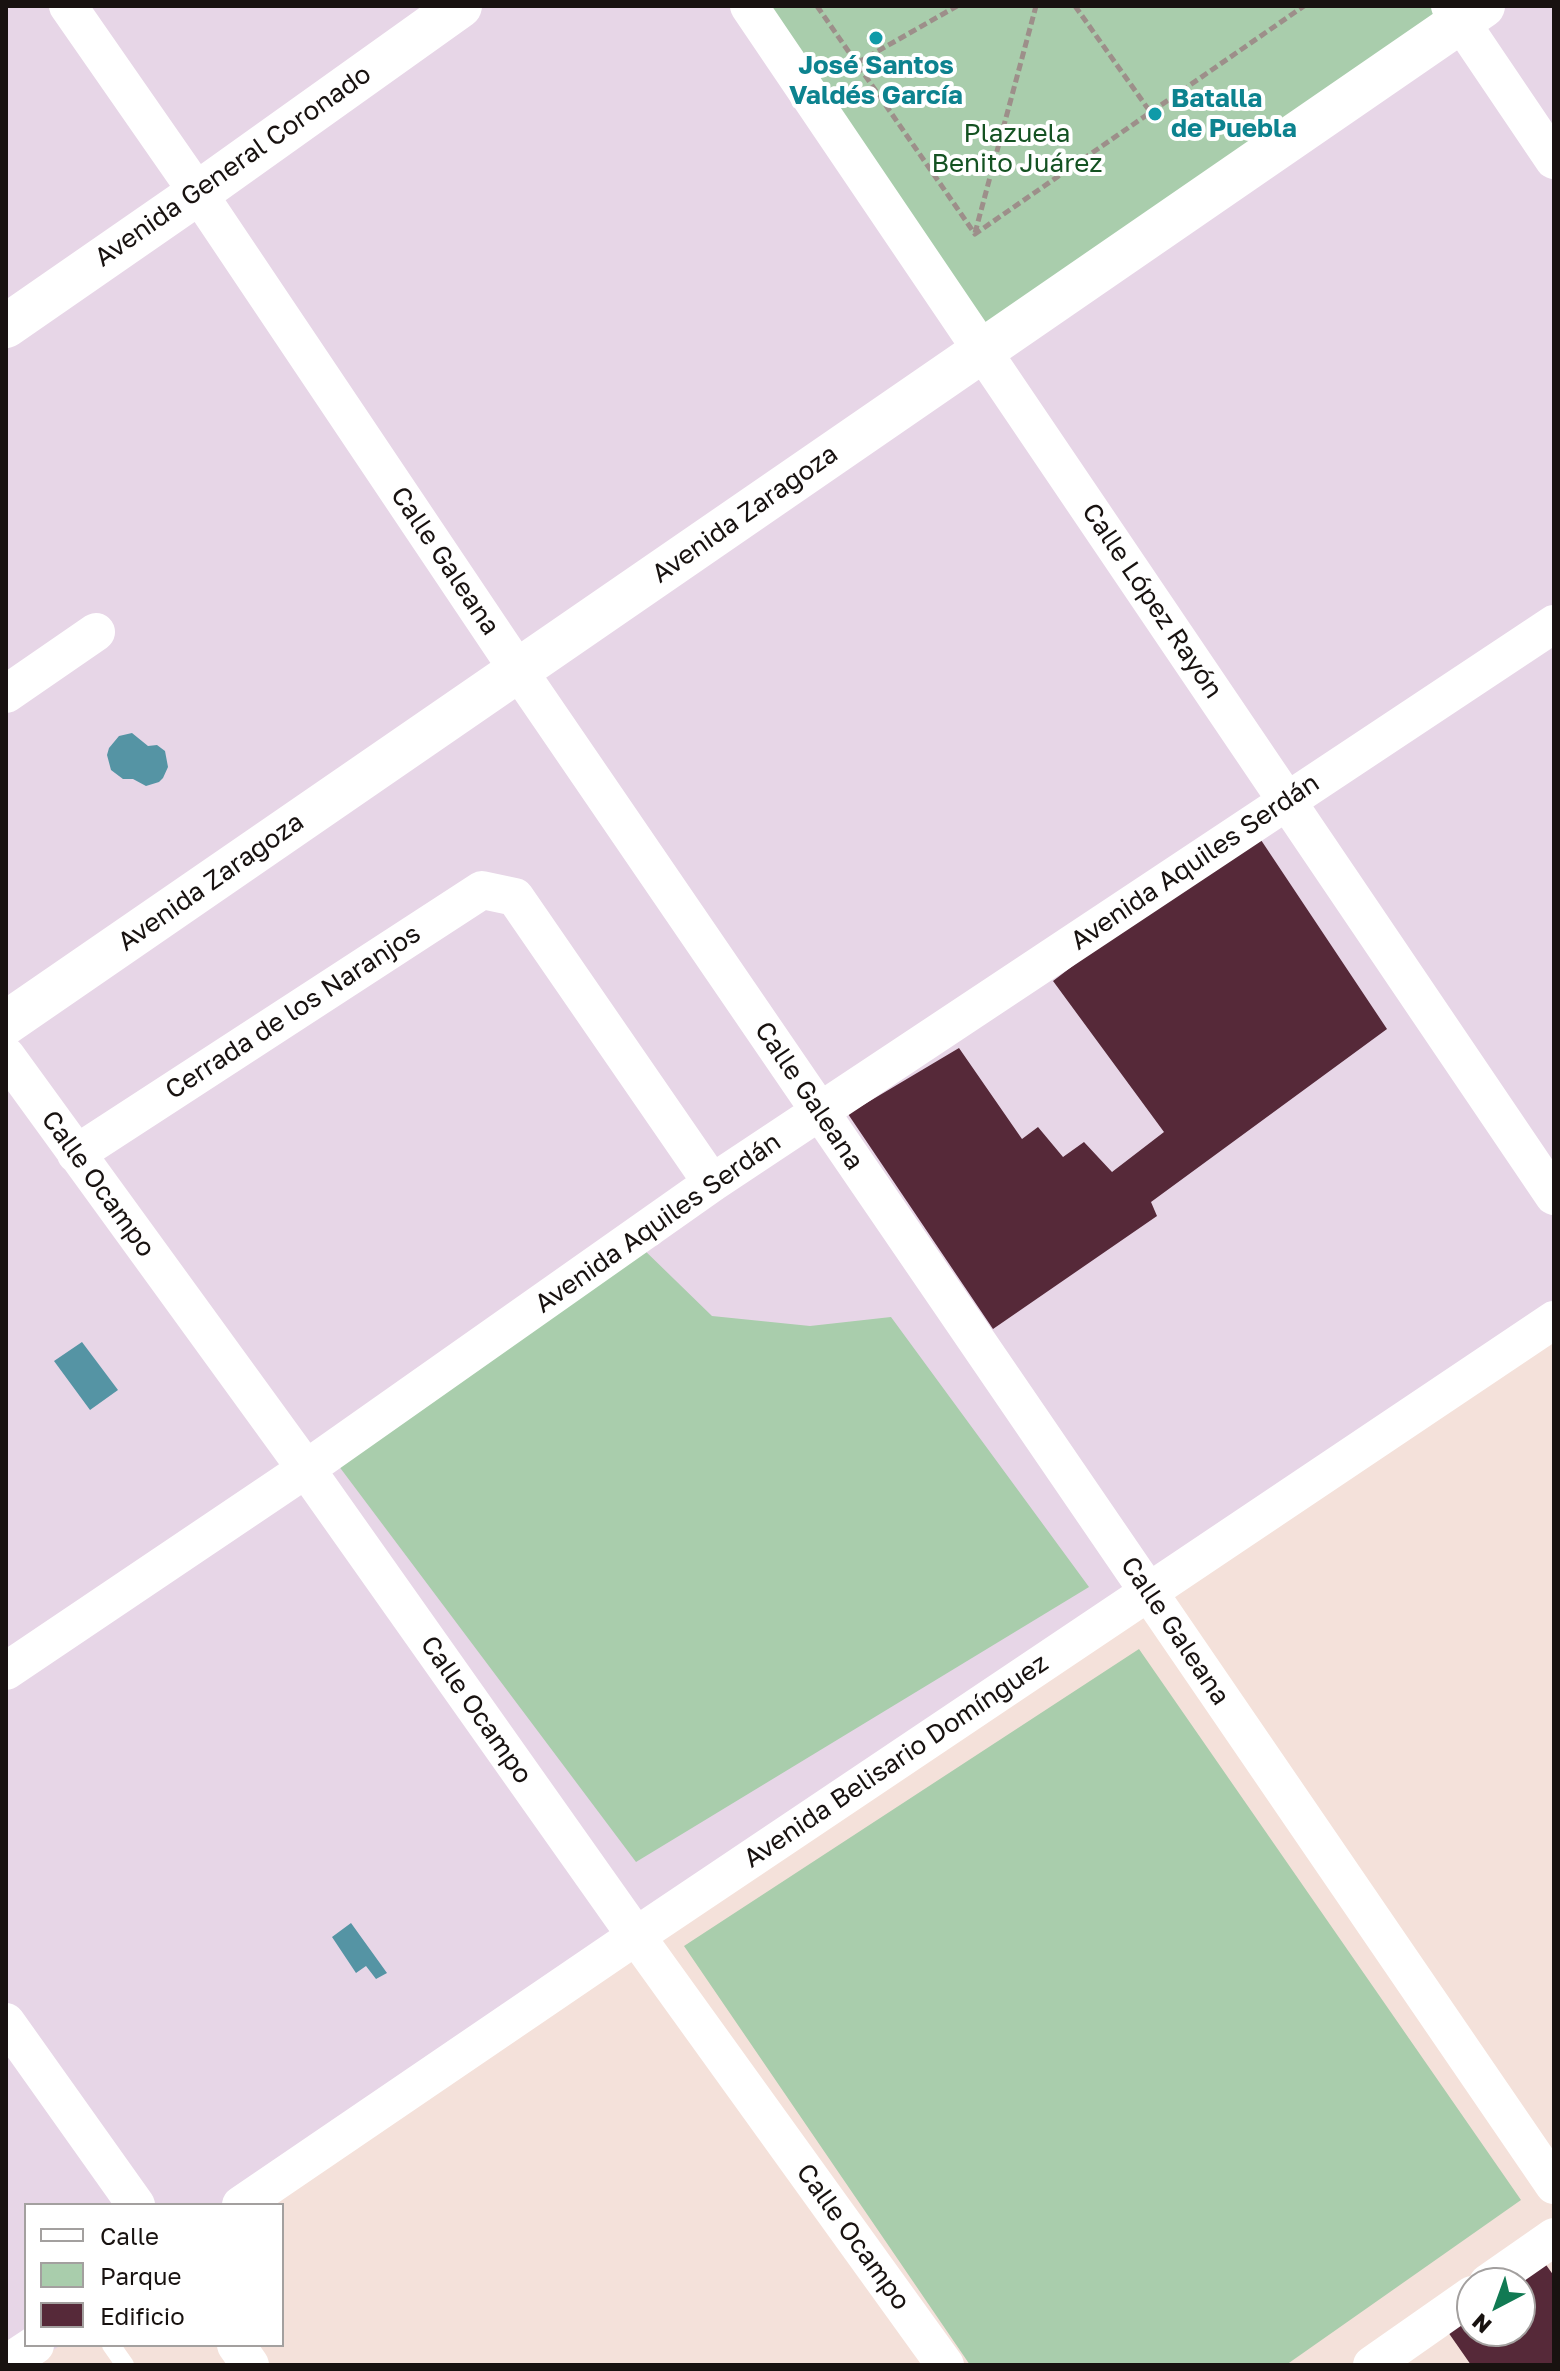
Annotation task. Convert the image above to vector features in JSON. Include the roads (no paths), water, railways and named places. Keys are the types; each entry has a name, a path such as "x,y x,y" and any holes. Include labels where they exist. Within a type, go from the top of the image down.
{"street":[{"name":"Calle Galeana","path":"68,6 1554,2185"},
{"name":"Avenida General Coronado","path":"6,326 460,6"},
{"name":"Calle López Rayón","path":"749,6 1554,1196"},
{"name":"Avenida Zaragoza","path":"6,1023 982,351 1464,11"},
{"path":"1464,11 1554,160"},
{"name":"Avenida Aquiles Serdán","path":"6,1671 306,1469 712,1183 1554,624"},
{"path":"6,694 96,632"},
{"name":"Cerrada de los Naranjos","path":"76,1154 482,890 515,897 712,1183"},
{"name":"Calle Ocampo","path":"6,1056 306,1469 636,1936 945,2365"},
{"name":"Avenida Belisario Domínguez","path":"244,2203 1554,1320"},
{"path":"6,2022 135,2203"},
{"path":"1511,2267 1554,2237"},
{"path":"1372,2365 1456,2306"},
{"path":"6,2364 32,2347"},
{"path":"237,2347 250,2365"}],"lane":[{"path":"112,2347 125,2365"}],"water":[{"path":"132,733 148,746 157,745 165,751 168,767 159,782 146,786 133,779 123,779 111,770 107,755 109,748 119,736"},
{"path":"82,1342 118,1390 90,1410 54,1361"},
{"path":"351,1923 387,1973 376,1979 366,1966 356,1973 332,1937"}],"place":[{"name":"José Santos Valdés García","path":"876,38"},
{"name":"Batalla de Puebla","path":"1155,114"}],"park label":[{"name":"Plazuela Benito Juárez","path":"1017,149"}]}
